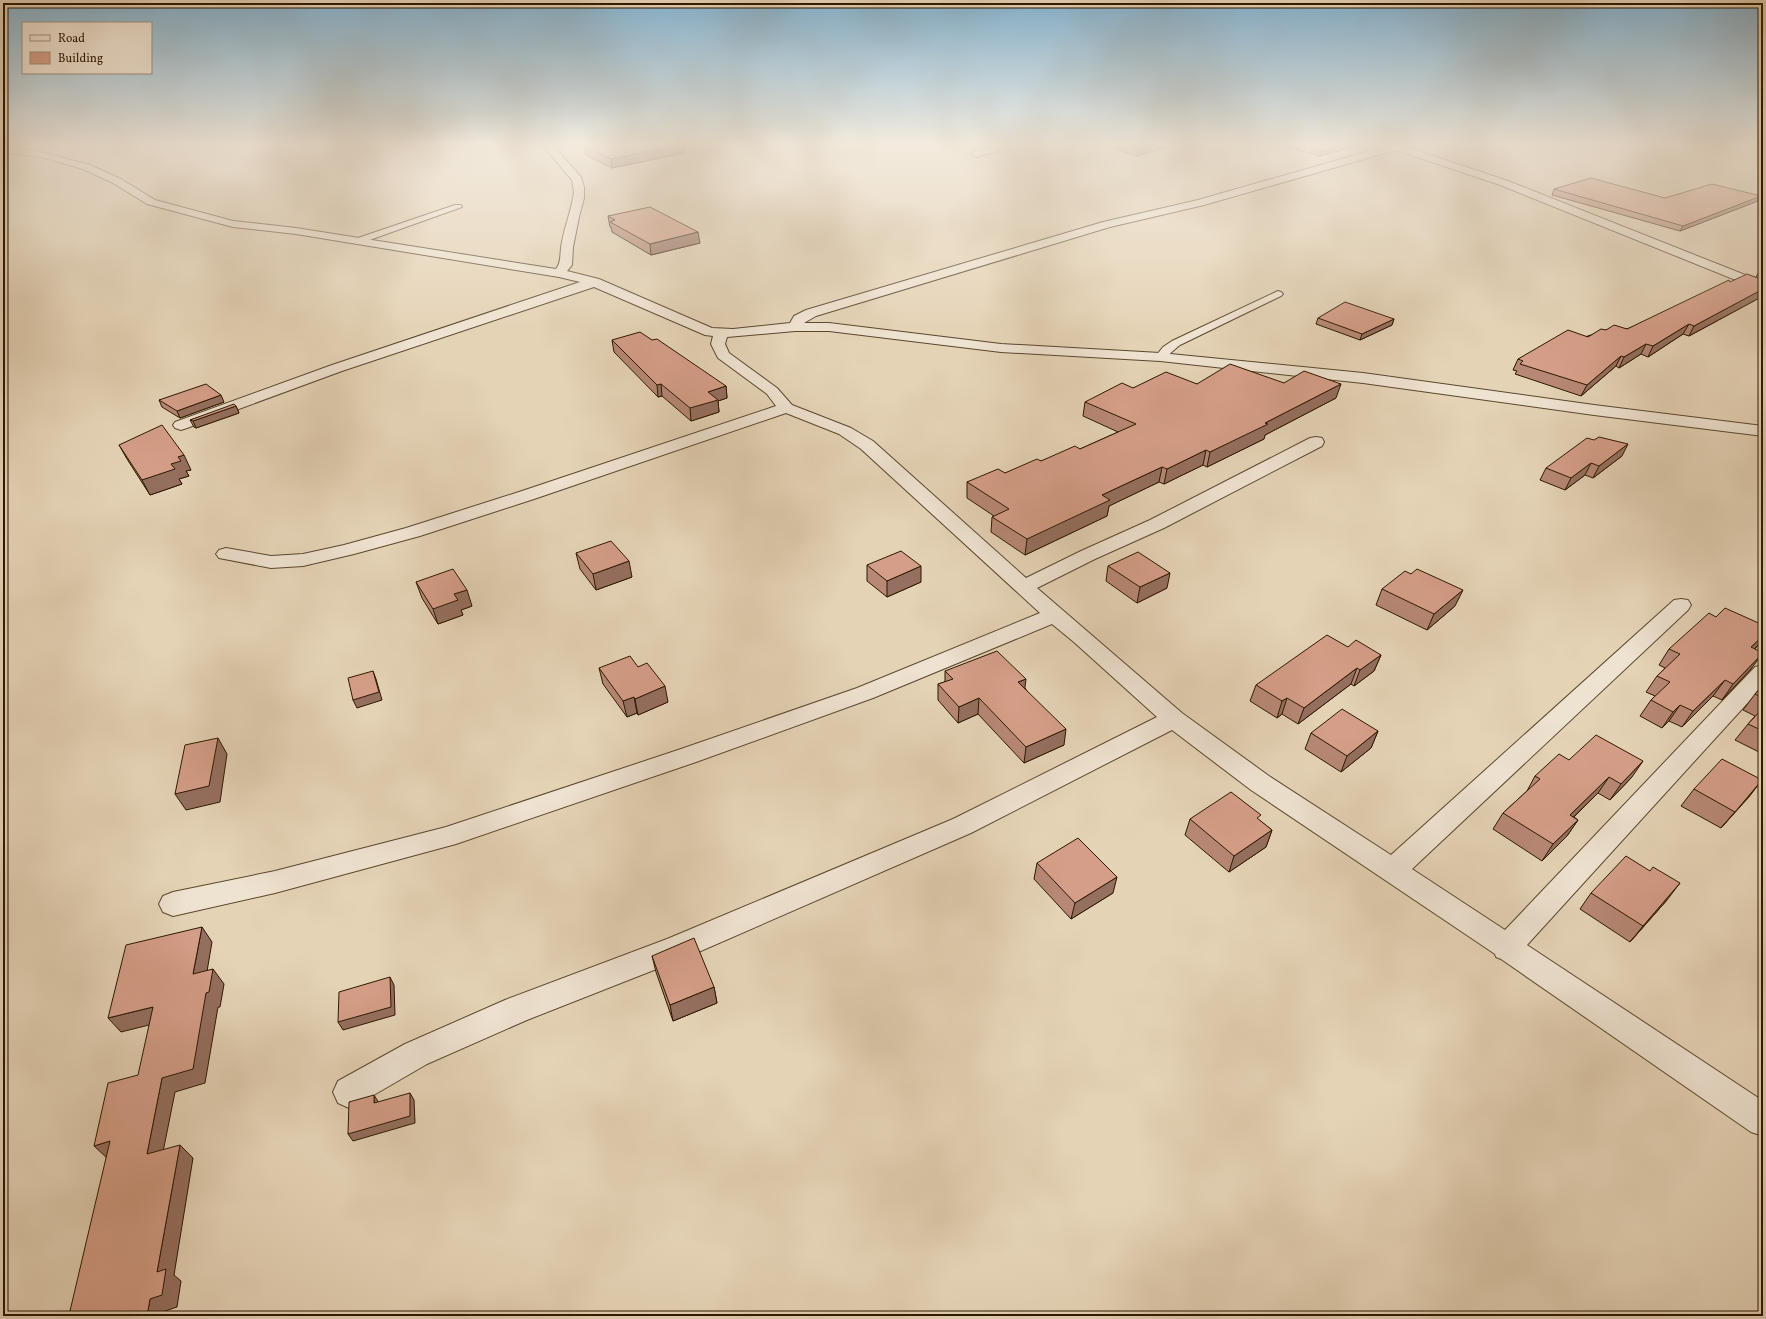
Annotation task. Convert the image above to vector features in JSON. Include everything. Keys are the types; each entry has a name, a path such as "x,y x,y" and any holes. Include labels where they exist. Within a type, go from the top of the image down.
{"street":[{"path":"163,206 233,224 358,241 559,273 594,282 710,332 757,332 795,327 843,328 1001,348 1160,357 1363,378 1594,410 1763,431"},
{"path":"559,273 566,265 567,247 572,217 576,206"},
{"path":"795,327 799,319 811,313 1080,232 1189,206"},
{"path":"1560,206 1763,287"},
{"path":"181,425 337,368 594,282"},
{"path":"721,333 718,344 723,355 772,391 786,408 845,432 867,445 1054,615 1083,638 1174,719 1260,783 1393,870 1506,948 1763,1120"},
{"path":"226,554 271,562 303,560 347,550 413,532 528,495 786,408"},
{"path":"1024,587 1088,555 1157,524 1316,442"},
{"path":"1393,870 1680,605"},
{"path":"174,904 275,882 447,837 687,756 865,693 1054,615"},
{"path":"1506,948 1763,672"},
{"path":"349,1092 416,1054 509,1014 678,948 962,826 1174,719"}],"lane":[{"path":"358,241 458,207"},
{"path":"1160,357 1167,349 1176,343 1278,294"}],"building":[{"path":"1612,206 1736,206 1683,226"},
{"path":"650,207 698,232 650,244 610,222 615,220 608,216"},
{"path":"1747,274 1763,280 1763,289 1694,326 1689,324 1653,346 1646,344 1624,357 1621,356 1587,385 1520,364 1523,361 1518,359 1568,330 1588,337 1601,329 1606,330 1614,325 1627,329 1729,280 1730,282"},
{"path":"1345,302 1394,319 1362,334 1318,318"},
{"path":"640,332 652,340 657,339 726,386 708,392 718,400 690,408 661,384 657,385 612,340"},
{"path":"1230,364 1284,383 1304,371 1341,384 1265,423 1268,424 1210,452 1206,450 1167,469 1162,467 1102,495 1110,500 1027,539 992,517 1009,509 967,482 998,469 1005,473 1037,459 1041,461 1075,446 1080,449 1136,424 1085,402 1122,383 1133,388 1166,372 1197,384"},
{"path":"206,384 221,395 177,411 159,400"},
{"path":"234,404 236,406 193,421 190,420"},
{"path":"162,425 184,455 178,457 181,461 171,464 175,469 142,480 119,445"},
{"path":"1599,437 1628,444 1599,466 1591,463 1571,478 1546,468 1587,438 1594,440"},
{"path":"611,541 629,561 593,574 576,553"},
{"path":"901,551 921,566 887,581 867,565"},
{"path":"1138,552 1170,573 1140,587 1108,566"},
{"path":"453,569 467,590 454,594 458,600 433,609 416,582"},
{"path":"1417,569 1463,590 1434,614 1382,589 1405,571 1411,574"},
{"path":"1725,608 1763,625 1763,636 1751,647 1763,653 1733,684 1725,680 1693,711 1680,705 1673,712 1651,700 1670,682 1657,676 1680,654 1669,649 1709,613 1716,617"},
{"path":"1327,635 1348,647 1356,640 1381,655 1360,670 1357,668 1304,708 1287,698 1282,701 1256,685"},
{"path":"997,651 1026,679 1018,682 1066,729 1026,747 979,698 959,707 938,684 953,679 945,671"},
{"path":"630,656 638,667 647,663 665,686 635,699 634,697 623,701 599,668"},
{"path":"373,671 379,692 353,700 348,678"},
{"path":"1763,685 1763,698 1755,694"},
{"path":"1763,708 1763,731 1748,724"},
{"path":"1342,709 1378,731 1347,756 1311,733"},
{"path":"1596,735 1643,761 1621,784 1609,777 1570,815 1578,820 1553,844 1503,813 1540,779 1535,776 1559,754 1569,760"},
{"path":"218,738 209,786 175,794 185,745"},
{"path":"1722,759 1762,780 1735,812 1694,789"},
{"path":"1231,792 1261,815 1257,818 1272,830 1234,856 1190,819"},
{"path":"1078,838 1117,877 1075,903 1037,863"},
{"path":"1626,856 1650,871 1653,867 1680,883 1643,926 1591,893"},
{"path":"202,927 193,974 213,969 209,992 206,993 193,1069 162,1078 147,1154 180,1145 157,1272 166,1269 162,1295 150,1299 147,1316 58,1316 70,1311 110,1141 94,1146 108,1083 138,1075 153,1007 108,1018 126,945"},
{"path":"694,938 714,987 670,1005 652,956"},
{"path":"390,977 391,1007 338,1022 339,992"},
{"path":"410,1093 410,1116 348,1134 349,1102 374,1095 374,1103"}]}
